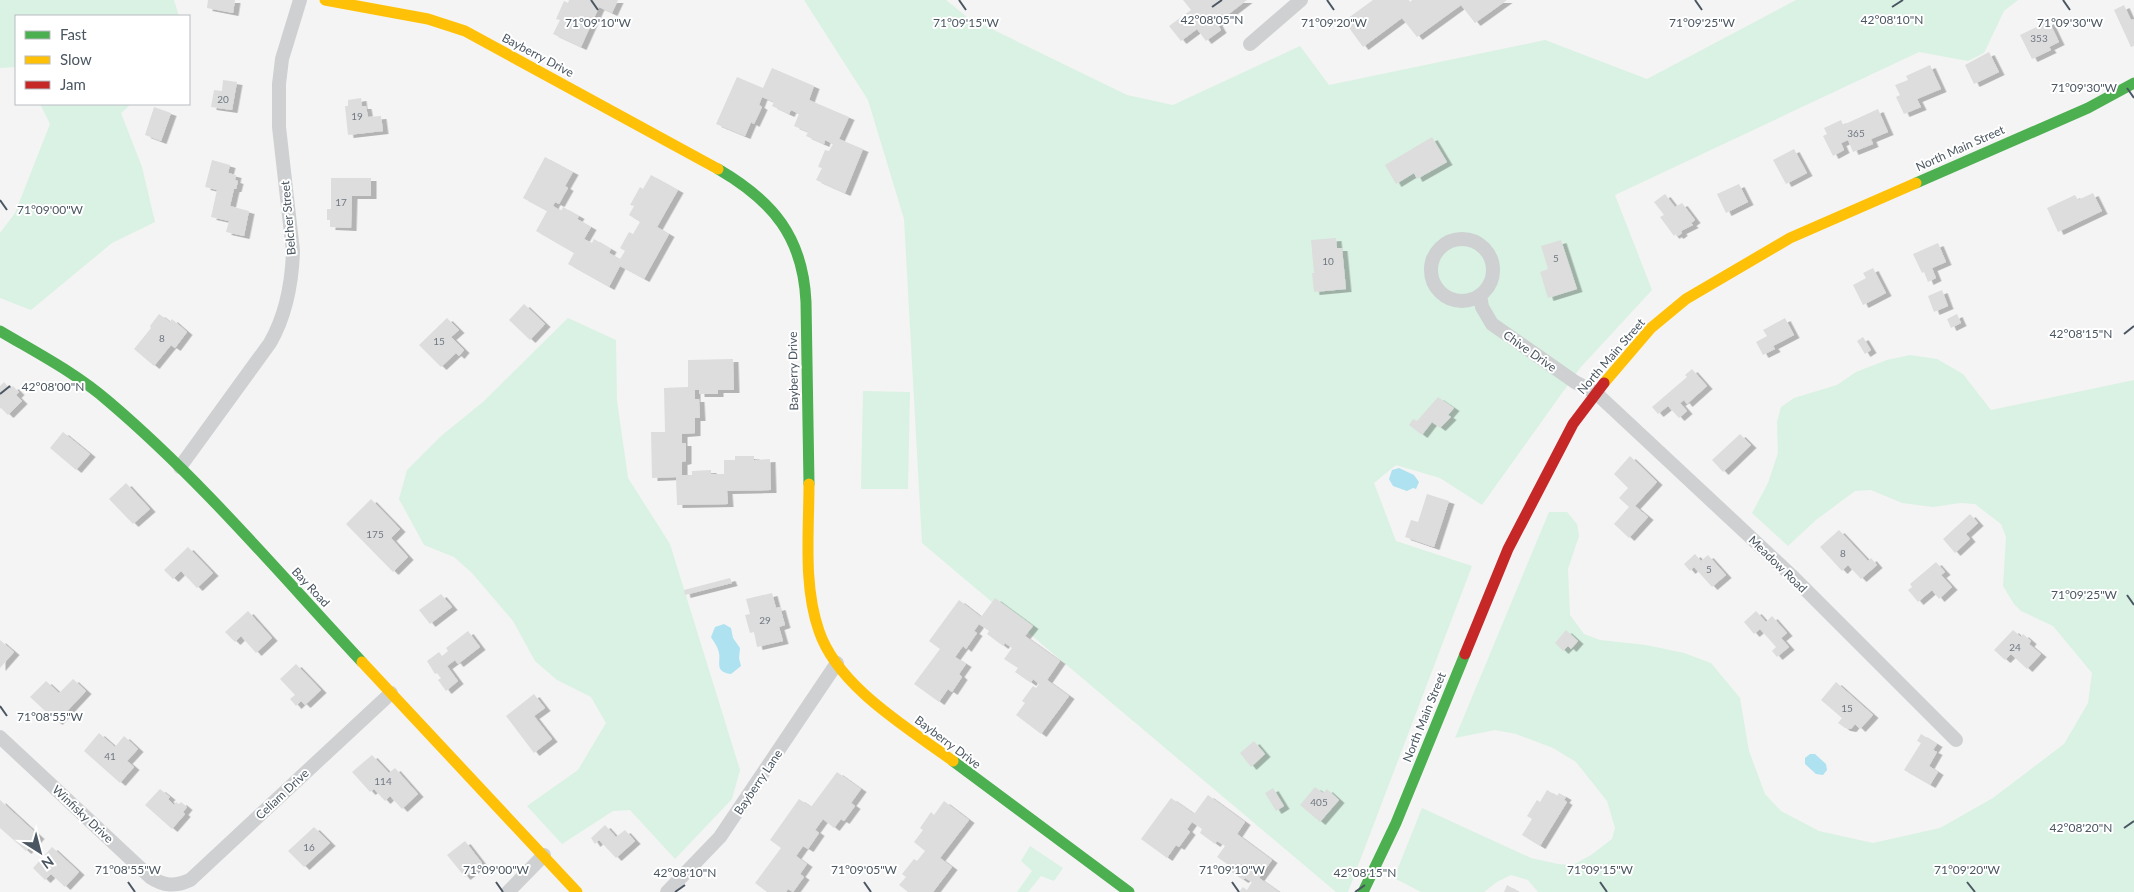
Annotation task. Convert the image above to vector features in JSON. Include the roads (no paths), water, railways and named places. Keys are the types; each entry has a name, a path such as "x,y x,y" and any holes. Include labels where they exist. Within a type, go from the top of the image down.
{"main road":[{"name":"Bayberry Drive","path":"325,0 428,19 451,25 464,31 720,170 753,194 782,222 799,252 805,286 811,592 819,631 825,644 851,680 884,710 1129,892"},
{"name":"North Main Street","path":"1363,892 1396,823 1508,548 1573,424 1615,368 1651,328 1686,299 1790,238 2088,108 2134,84"},
{"name":"Bay Road","path":"0,331 60,366 106,400 180,467 577,892"}],"street":[{"name":"Belcher Street","path":"180,467 270,343 286,303 293,251 279,127 278,84 282,59 300,0"},
{"path":"1250,44 1301,0"},
{"path":"1464,240 1482,246 1488,253 1493,271 1487,289 1480,295 1471,300 1452,300 1436,288 1431,269 1433,259 1438,250 1445,244 1464,240"},
{"name":"Chive Drive","path":"1480,295 1482,306 1492,324 1574,382 1596,393"},
{"name":"Meadow Road","path":"1596,393 1791,575 1956,740"},
{"name":"Bayberry Lane","path":"667,892 720,837 837,663"},
{"name":"Celiam Drive","path":"168,889 190,880 391,693"},
{"name":"Winfisky Drive","path":"0,737 150,877 168,889"},
{"path":"508,892 544,855"}],"water":[{"path":"1399,468 1414,475 1419,482 1416,489 1413,488 1407,491 1393,486 1389,479 1392,470"},
{"path":"724,624 731,628 733,638 740,648 739,658 741,666 731,674 720,669 718,651 711,637 715,627"},
{"path":"1810,754 1815,754 1826,764 1827,770 1823,775 1816,774 1805,764 1805,758"}]}
